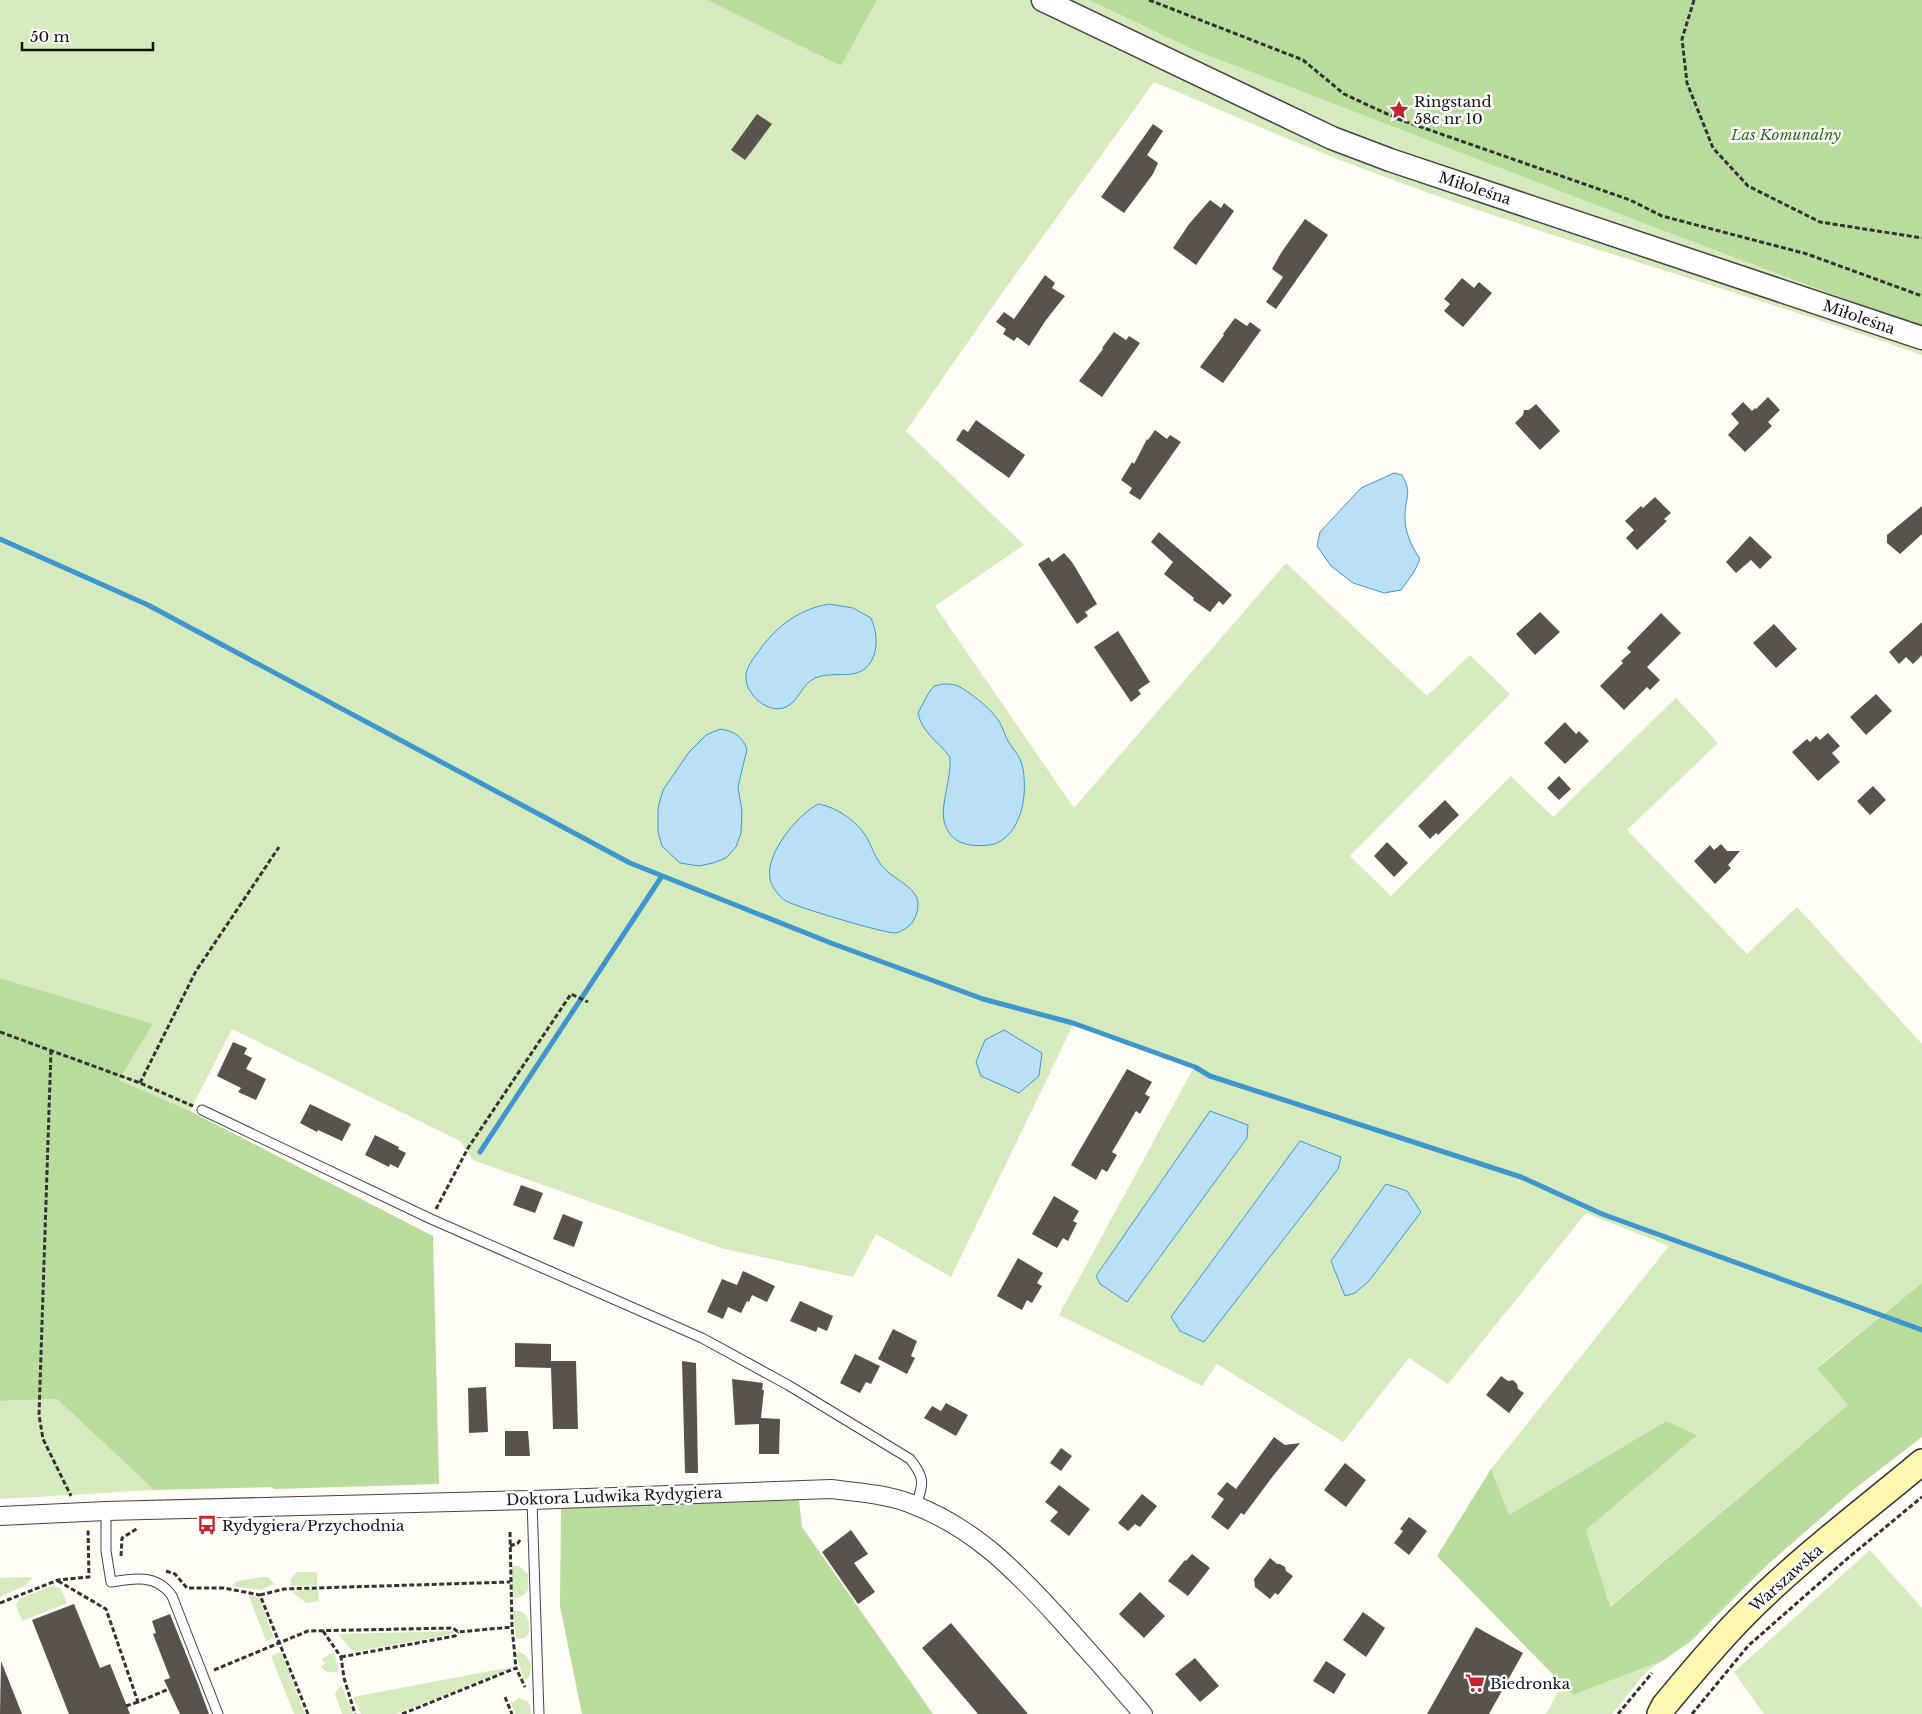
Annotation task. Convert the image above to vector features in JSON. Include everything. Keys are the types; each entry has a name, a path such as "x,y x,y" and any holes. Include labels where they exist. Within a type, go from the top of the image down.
{"main road":[{"name":"Warszawska","path":"1659,1711 1710,1651 1752,1607 1922,1462"}],"street":[{"name":"Miłoleśna","path":"1043,0 1332,138 1390,160 1922,338"},
{"name":"Doktora Ludwika Rydygiera","path":"0,1516 106,1511 532,1500 831,1489 872,1494 916,1506 939,1516 991,1549 1023,1579 1142,1714"}],"lane":[{"path":"202,1110 431,1218 702,1338 788,1384 910,1459 921,1473 922,1488 916,1506"},
{"path":"532,1500 539,1714"},
{"path":"106,1511 106,1550 111,1582 131,1578 159,1582 166,1587 172,1596 218,1714"}],"path":[{"path":"1150,0 1303,60 1344,94 1398,119 1630,200 1662,216 1806,254 1922,296"},
{"path":"1694,0 1682,39 1687,83 1713,148 1748,186 1820,222 1922,238"},
{"path":"140,1082 196,971 279,847"},
{"path":"431,1218 468,1148 571,994 588,1002"},
{"path":"0,1032 140,1082 202,1110"},
{"path":"0,1604 58,1580 89,1576 88,1528 78,1526 77,1501 74,1502 43,1439 39,1415 51,1050"},
{"path":"1692,1714 1748,1646 1848,1558 1922,1497"},
{"path":"510,1532 510,1582 516,1668 526,1689"},
{"path":"121,1550 122,1563"},
{"path":"165,1571 175,1574 186,1588 224,1588 260,1595 284,1588 510,1582"},
{"path":"58,1580 106,1609 138,1702"},
{"path":"260,1595 308,1714"},
{"path":"203,1675 308,1631 453,1628 458,1632 512,1627"},
{"path":"323,1630 341,1656 344,1678 355,1714"},
{"path":"341,1656 456,1636 458,1632"},
{"path":"402,1714 516,1668"},
{"path":"1618,1714 1652,1673"},
{"path":"126,1706 169,1689"},
{"path":"505,1697 512,1714"}],"green space":[{"path":"0,0 707,0 841,66 877,0 1089,0 1194,50 1669,233 1922,328 1922,355 1435,195 1312,149 1154,82 995,303 906,431 1024,545 935,606 1074,808 1286,563 1427,696 1470,655 1510,694 1350,856 1391,896 1511,776 1553,817 1676,698 1718,743 1627,830 1747,954 1797,907 1922,1044 1922,1283 1817,1367 1848,1405 1609,1607 1586,1530 1696,1435 1666,1421 1509,1515 1491,1469 1669,1246 1586,1213 1448,1384 1409,1358 1343,1442 1217,1364 1202,1386 1059,1315 1194,1067 1074,1023 951,1277 876,1234 853,1277 721,1248 473,1160 460,1141 232,1029 190,1111 119,1080 153,1024 0,978","holes":["1248,1125 1247,1138 1127,1302 1100,1284","1341,1157 1338,1169 1204,1341"]},
{"path":"707,0 877,0 841,66"},
{"name":"Las Komunalny","path":"1089,0 1922,0 1922,328 1669,233 1194,50"},
{"path":"0,978 153,1024 119,1080 190,1111 433,1236 439,1484 274,1489 271,1487 154,1490 57,1399 0,1401"},
{"path":"1922,1283 1922,1437 1853,1490 1766,1566 1691,1641 1664,1660 1573,1695 1437,1556 1491,1469 1509,1515 1666,1421 1697,1435 1586,1530 1610,1607 1848,1405 1817,1368"},
{"path":"57,1399 154,1490 0,1499 0,1401"},
{"path":"799,1500 802,1527 933,1714 582,1714 560,1606 561,1506"},
{"path":"1870,1550 1922,1608 1922,1714 1764,1714 1734,1672"},
{"path":"512,1566 519,1566 528,1574 528,1590 523,1595 515,1598 512,1597"},
{"path":"297,1572 317,1572 317,1585 291,1586 291,1579"},
{"path":"33,1577 25,1586 0,1597 0,1578"},
{"path":"268,1577 274,1584 261,1590 232,1586 237,1581"},
{"path":"53,1585 61,1589 67,1603 22,1621 16,1605 19,1599"},
{"path":"318,1589 319,1601 306,1603 294,1593 294,1591"},
{"path":"248,1594 259,1597 274,1638 266,1641"},
{"path":"513,1611 522,1612 527,1617 529,1633 525,1638 516,1639"},
{"path":"453,1631 454,1634 353,1652 338,1634"},
{"path":"281,1652 305,1714 294,1714 271,1656"},
{"path":"334,1652 339,1671 327,1672 321,1666 325,1664 322,1659"},
{"path":"520,1652 529,1659 531,1665 530,1676 524,1681 516,1654"},
{"path":"1664,1660 1647,1671 1612,1714 1546,1714 1562,1684 1573,1695"},
{"path":"511,1667 396,1714 361,1714 353,1697"},
{"path":"342,1686 353,1714 342,1714 335,1694 339,1687"},
{"path":"519,1698 529,1703 531,1714 515,1714 511,1703"}],"water":[{"path":"1394,473 1402,475 1407,486 1408,494 1405,514 1407,532 1420,559 1414,572 1401,590 1384,593 1353,583 1331,566 1317,546 1320,532 1361,488"},
{"path":"829,604 853,608 871,618 876,641 874,655 869,664 863,670 856,673 815,678 786,707 779,709 766,706 754,697 747,684 746,674 753,659 775,632 790,619 818,606"},
{"path":"943,684 958,686 988,709 998,720 1022,764 1024,797 1022,808 1013,829 1006,837 994,844 977,846 961,842 953,838 945,826 943,815 950,757 927,732 918,713 934,686"},
{"path":"720,729 737,735 747,749 738,787 742,811 741,833 736,847 726,858 699,866 680,863 662,846 658,832 658,808 663,790 689,752 706,735"},
{"path":"818,804 832,808 853,821 867,838 877,859 915,894 918,909 914,920 909,926 896,933 889,932 841,920 793,904 780,897 773,887 770,877 771,862 775,852 795,823"},
{"path":"1004,1030 1042,1053 1039,1076 1019,1093 981,1076 976,1062 985,1040"},
{"path":"1210,1111 1248,1125 1247,1138 1127,1302 1100,1284 1096,1276"},
{"path":"1300,1141 1341,1157 1338,1169 1204,1342 1180,1331 1171,1317"},
{"path":"1386,1184 1407,1191 1421,1212 1369,1281 1355,1293 1345,1296 1331,1261"}],"building":[{"path":"757,114 772,124 745,160 731,150"},
{"path":"1153,124 1163,131 1147,155 1158,163 1153,174 1124,213 1101,197"},
{"path":"1210,200 1221,208 1224,203 1234,211 1196,265 1173,248 1189,224"},
{"path":"1305,219 1328,235 1276,309 1266,302 1283,277 1272,269"},
{"path":"1045,275 1055,283 1052,288 1065,296 1029,346 1017,337 1014,341 1003,334 1006,329 996,322 1004,312 1014,319"},
{"path":"1462,278 1474,288 1479,282 1492,293 1463,327 1444,311 1450,304 1444,299"},
{"path":"1235,318 1247,326 1250,322 1261,330 1223,383 1200,367"},
{"path":"1114,332 1126,340 1129,336 1140,343 1102,397 1079,381"},
{"path":"1768,397 1780,410 1768,422 1772,426 1745,452 1728,435 1739,423 1731,414 1743,402 1752,411"},
{"path":"1536,404 1560,431 1540,450 1515,423 1523,415 1524,410 1529,410"},
{"path":"976,420 1025,455 1009,478 956,440 963,429 968,432"},
{"path":"1155,430 1167,439 1170,435 1181,442 1140,500 1129,493 1132,488 1121,480 1132,462 1134,464 1147,439"},
{"path":"1655,497 1671,513 1664,519 1667,521 1637,550 1626,538 1634,530 1625,521 1641,506 1643,508"},
{"path":"1922,506 1922,534 1900,554 1887,543 1887,535"},
{"path":"1159,532 1232,595 1223,605 1219,601 1210,612 1193,600 1194,598 1164,574 1173,562 1151,542"},
{"path":"1750,536 1772,557 1760,569 1751,560 1736,573 1726,562"},
{"path":"1064,553 1072,562 1097,604 1085,612 1088,616 1077,624 1038,564 1049,557 1052,562"},
{"path":"1540,612 1560,632 1535,655 1516,634"},
{"path":"1661,613 1681,633 1647,667 1660,680 1650,690 1647,687 1624,710 1600,686 1631,652 1627,648"},
{"path":"1922,622 1922,655 1913,664 1906,657 1899,664 1889,652"},
{"path":"1774,624 1797,649 1776,668 1753,643"},
{"path":"1118,631 1150,682 1138,690 1141,694 1131,702 1094,647"},
{"path":"1876,694 1892,711 1866,735 1850,717"},
{"path":"1565,722 1576,734 1579,731 1589,741 1565,764 1544,743"},
{"path":"1828,733 1840,746 1832,753 1840,762 1818,781 1792,752 1807,739 1810,742 1816,736 1820,740"},
{"path":"1559,776 1571,789 1559,800 1547,788"},
{"path":"1873,786 1886,800 1870,815 1857,801"},
{"path":"1445,800 1459,815 1438,835 1436,833 1430,839 1418,826"},
{"path":"1387,842 1408,863 1394,877 1374,856"},
{"path":"1721,844 1727,851 1740,851 1728,865 1731,868 1715,884 1694,861 1710,845 1714,850"},
{"path":"233,1042 247,1048 244,1054 252,1058 246,1069 266,1079 256,1100 238,1092 241,1088 217,1076"},
{"path":"1127,1069 1152,1082 1145,1094 1150,1097 1140,1114 1136,1111 1112,1152 1117,1155 1107,1172 1102,1169 1096,1180 1071,1165"},
{"path":"310,1104 351,1124 342,1141 318,1130 317,1132 300,1123"},
{"path":"375,1135 399,1147 398,1149 406,1153 398,1168 390,1164 389,1167 365,1155"},
{"path":"521,1185 543,1193 535,1213 513,1205"},
{"path":"1054,1196 1079,1211 1073,1221 1077,1223 1068,1241 1063,1238 1057,1248 1032,1234"},
{"path":"563,1214 583,1222 574,1247 553,1239"},
{"path":"1018,1258 1043,1273 1037,1283 1042,1286 1032,1303 1027,1300 1022,1310 997,1296"},
{"path":"743,1271 775,1286 767,1302 752,1295 741,1313 728,1307 723,1319 707,1312 722,1279 737,1285"},
{"path":"800,1301 833,1316 827,1331 818,1327 816,1332 790,1321"},
{"path":"893,1329 917,1341 911,1356 915,1358 907,1374 878,1359"},
{"path":"515,1343 551,1344 551,1361 576,1361 578,1429 553,1429 551,1368 515,1367"},
{"path":"855,1354 880,1366 871,1384 866,1382 860,1393 840,1383"},
{"path":"682,1361 696,1363 698,1473 685,1473"},
{"path":"1501,1376 1508,1381 1513,1380 1517,1384 1518,1389 1524,1393 1509,1413 1486,1395"},
{"path":"732,1379 763,1383 761,1418 780,1419 779,1454 759,1454 759,1424 735,1425"},
{"path":"486,1387 488,1432 469,1433 468,1388"},
{"path":"946,1403 968,1415 956,1436 924,1418 932,1406 941,1411"},
{"path":"505,1431 528,1431 530,1456 505,1456"},
{"path":"1274,1437 1285,1445 1300,1443 1244,1515 1241,1513 1228,1530 1211,1517 1224,1499 1217,1494 1227,1482 1236,1489"},
{"path":"1061,1448 1072,1456 1061,1471 1050,1463"},
{"path":"1345,1463 1366,1480 1346,1507 1324,1490"},
{"path":"1059,1485 1090,1509 1069,1536 1050,1521 1058,1512 1045,1502"},
{"path":"1142,1494 1157,1506 1140,1527 1135,1524 1128,1531 1118,1523"},
{"path":"1409,1517 1427,1531 1409,1555 1394,1543 1403,1531 1400,1529"},
{"path":"851,1530 868,1554 854,1563 875,1592 858,1604 822,1552"},
{"path":"1192,1554 1210,1568 1188,1596 1168,1581"},
{"path":"1270,1558 1277,1564 1285,1567 1286,1571 1293,1576 1278,1595 1275,1593 1270,1599 1255,1587 1254,1579"},
{"path":"1140,1592 1165,1616 1144,1638 1119,1614"},
{"path":"74,1604 100,1668 110,1664 130,1714 69,1714 32,1620"},
{"path":"1363,1612 1385,1628 1366,1657 1343,1640"},
{"path":"170,1614 209,1714 180,1714 164,1680 170,1678 153,1634 156,1633 152,1621"},
{"path":"951,1623 1028,1714 978,1714 922,1648"},
{"name":"Biedronka","path":"1476,1627 1523,1653 1489,1714 1427,1714"},
{"path":"1195,1658 1219,1686 1200,1702 1175,1674"},
{"path":"1,1661 22,1714 0,1714"},
{"path":"1326,1661 1346,1674 1334,1694 1313,1681"}],"waterway":[{"path":"0,539 148,605 630,863 831,943 983,999 1073,1023 1195,1067 1210,1076 1521,1177 1602,1214 1922,1330"},
{"path":"480,1152 662,876"}],"place":[{"name":"Ringstand 58c nr 10","path":"1399,110"},
{"name":"Rydygiera/Przychodnia","path":"207,1525"},
{"name":"Biedronka","path":"1475,1683"}]}
